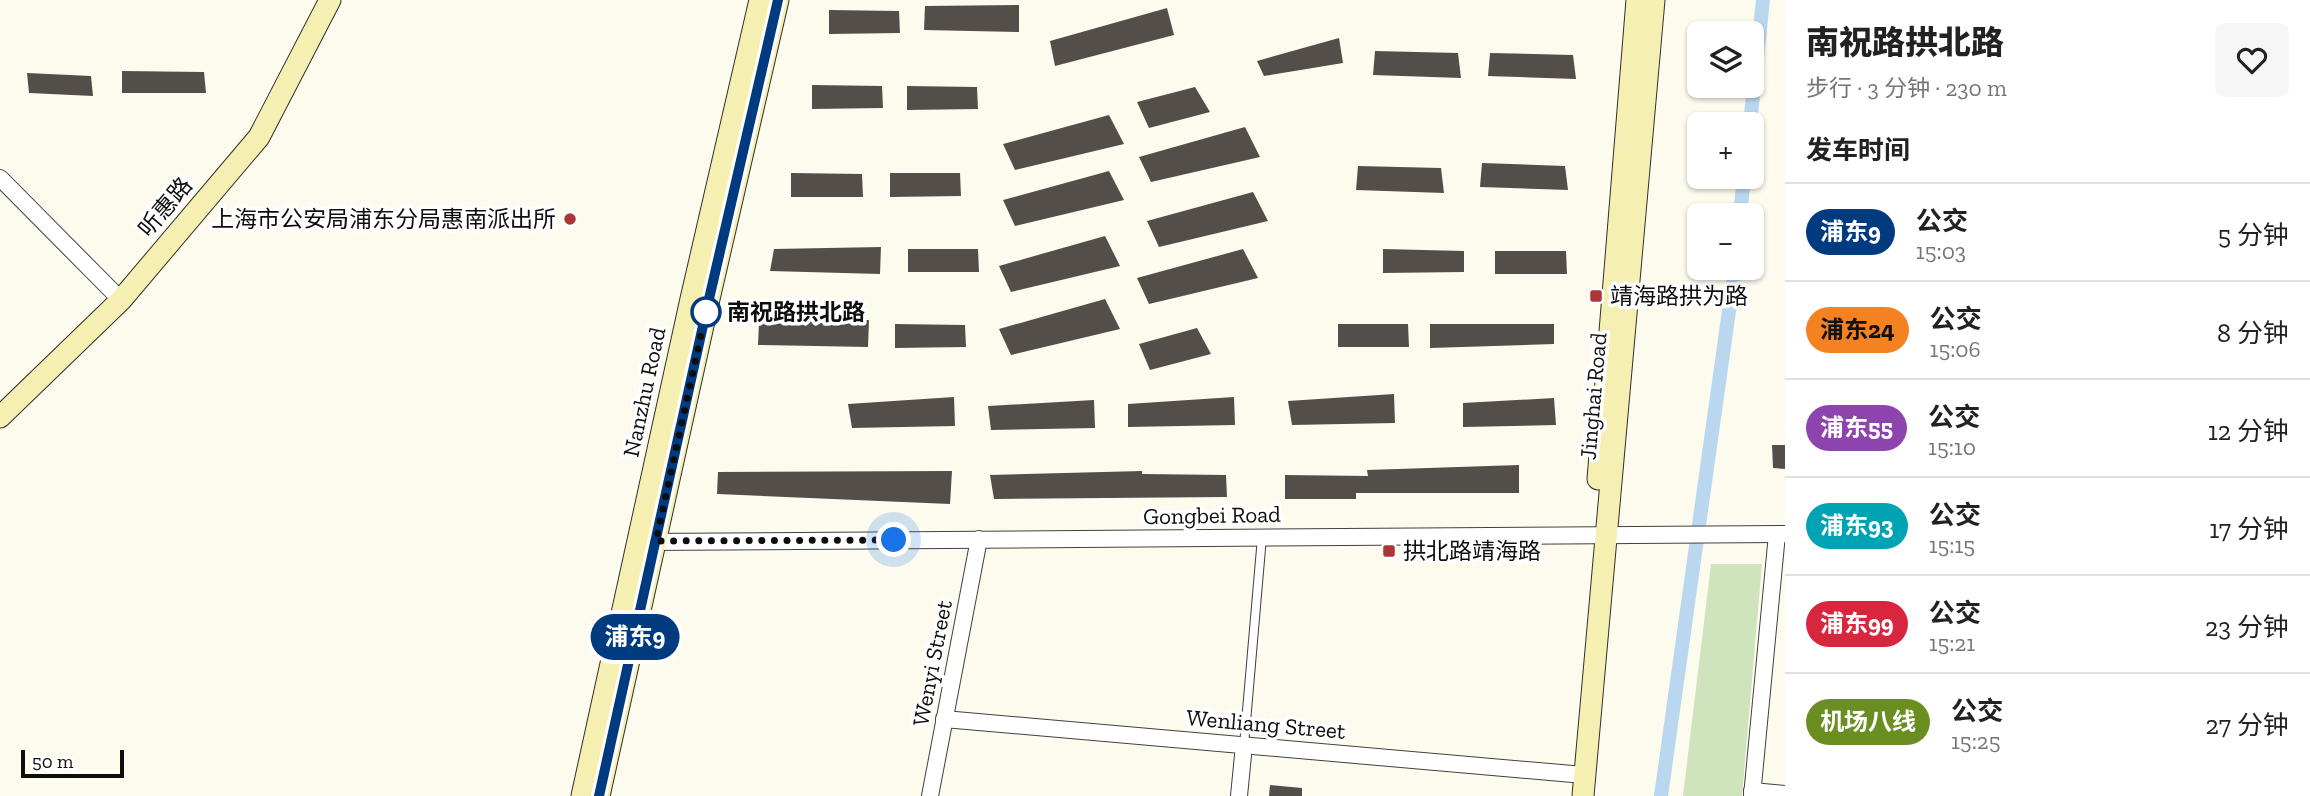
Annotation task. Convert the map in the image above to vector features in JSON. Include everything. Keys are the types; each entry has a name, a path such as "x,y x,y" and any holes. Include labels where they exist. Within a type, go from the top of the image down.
{"street":[{"name":"听惠路","path":"0,417 121,299 259,136 330,0"},
{"name":"Nanzhu Road","path":"599,796 691,299 760,0"},
{"name":"Nanzhu Road","path":"582,796 648,542 778,0"},
{"name":"Jinghai Road","path":"1600,535 1637,0"},
{"name":"Jinghai Road","path":"1568,796 1579,781 1600,535 1654,0"},
{"path":"0,178 121,299"},
{"path":"1781,534 1752,794 1785,794"},
{"name":"Gongbei Road","path":"648,542 1781,534"},
{"name":"Wenyi Street","path":"930,796 979,539"},
{"name":"Wenliang Street","path":"944,719 1244,745 1579,781"},
{"path":"1239,796 1244,745"}],"lane":[{"path":"1244,745 1262,537"}],"green space":[{"path":"1711,564 1762,564 1742,796 1683,796"}],"building":[{"path":"1019,5 1019,32 924,30 925,6"},
{"path":"1167,8 1174,35 1055,66 1050,41"},
{"path":"829,10 899,11 900,33 829,34"},
{"path":"1339,38 1343,63 1264,76 1257,61"},
{"path":"1375,51 1458,53 1461,78 1373,75"},
{"path":"1490,53 1573,55 1576,79 1488,76"},
{"path":"122,71 204,72 206,93 122,93"},
{"path":"27,73 91,76 93,96 29,93"},
{"path":"812,85 882,86 883,108 812,109"},
{"path":"907,86 977,87 978,109 907,110"},
{"path":"1195,87 1210,112 1149,128 1137,102"},
{"path":"1109,115 1124,144 1015,170 1003,144"},
{"path":"1245,127 1260,157 1151,182 1139,157"},
{"path":"1482,163 1565,166 1568,190 1480,187"},
{"path":"1358,166 1441,168 1444,193 1356,190"},
{"path":"1109,171 1124,200 1015,226 1003,200"},
{"path":"791,173 862,174 863,197 791,197"},
{"path":"890,173 960,173 961,196 890,197"},
{"path":"1253,192 1268,221 1159,247 1147,221"},
{"path":"1105,236 1120,266 1011,292 999,266"},
{"path":"881,247 880,274 770,271 774,249"},
{"path":"908,249 978,249 979,272 908,272"},
{"path":"1243,249 1258,278 1149,304 1137,278"},
{"path":"1383,249 1464,251 1464,272 1383,273"},
{"path":"1495,251 1566,251 1567,274 1495,274"},
{"path":"1105,299 1120,329 1011,355 999,329"},
{"path":"869,320 868,347 758,345 759,322"},
{"path":"895,324 965,325 966,347 895,348"},
{"path":"1338,324 1408,324 1409,347 1338,347"},
{"path":"1430,324 1554,324 1554,344 1430,348"},
{"path":"1197,328 1211,354 1150,370 1139,344"},
{"path":"1394,394 1395,423 1292,425 1288,401"},
{"path":"954,397 955,426 852,428 848,404"},
{"path":"1234,397 1235,425 1128,427 1128,404"},
{"path":"1554,398 1556,425 1463,427 1463,403"},
{"path":"1094,400 1095,428 991,430 988,406"},
{"path":"1772,445 1785,445 1785,469 1773,468"},
{"path":"1519,465 1519,493 1356,493 1356,499 1285,499 1285,475 1368,476 1367,470"},
{"path":"952,471 950,504 717,494 718,472"},
{"path":"1142,471 1142,474 1226,475 1227,497 994,499 990,475"},
{"path":"1270,785 1302,788 1302,796 1269,796"}],"waterway":[{"path":"1751,112 1763,0"},
{"path":"1741,203 1743,189"},
{"path":"1661,796 1733,280"}],"bus line":[{"name":"浦东9","path":"599,796 778,0"}],"place":[{"name":"上海市公安局浦东分局惠南派出所","path":"570,219"},
{"name":"靖海路拱为路","path":"1596,296"},
{"name":"南祝路拱北路","path":"706,312"},
{"name":"拱北路靖海路","path":"1389,551"}],"route":[{"path":"706,312 656,541 894,540"}]}
